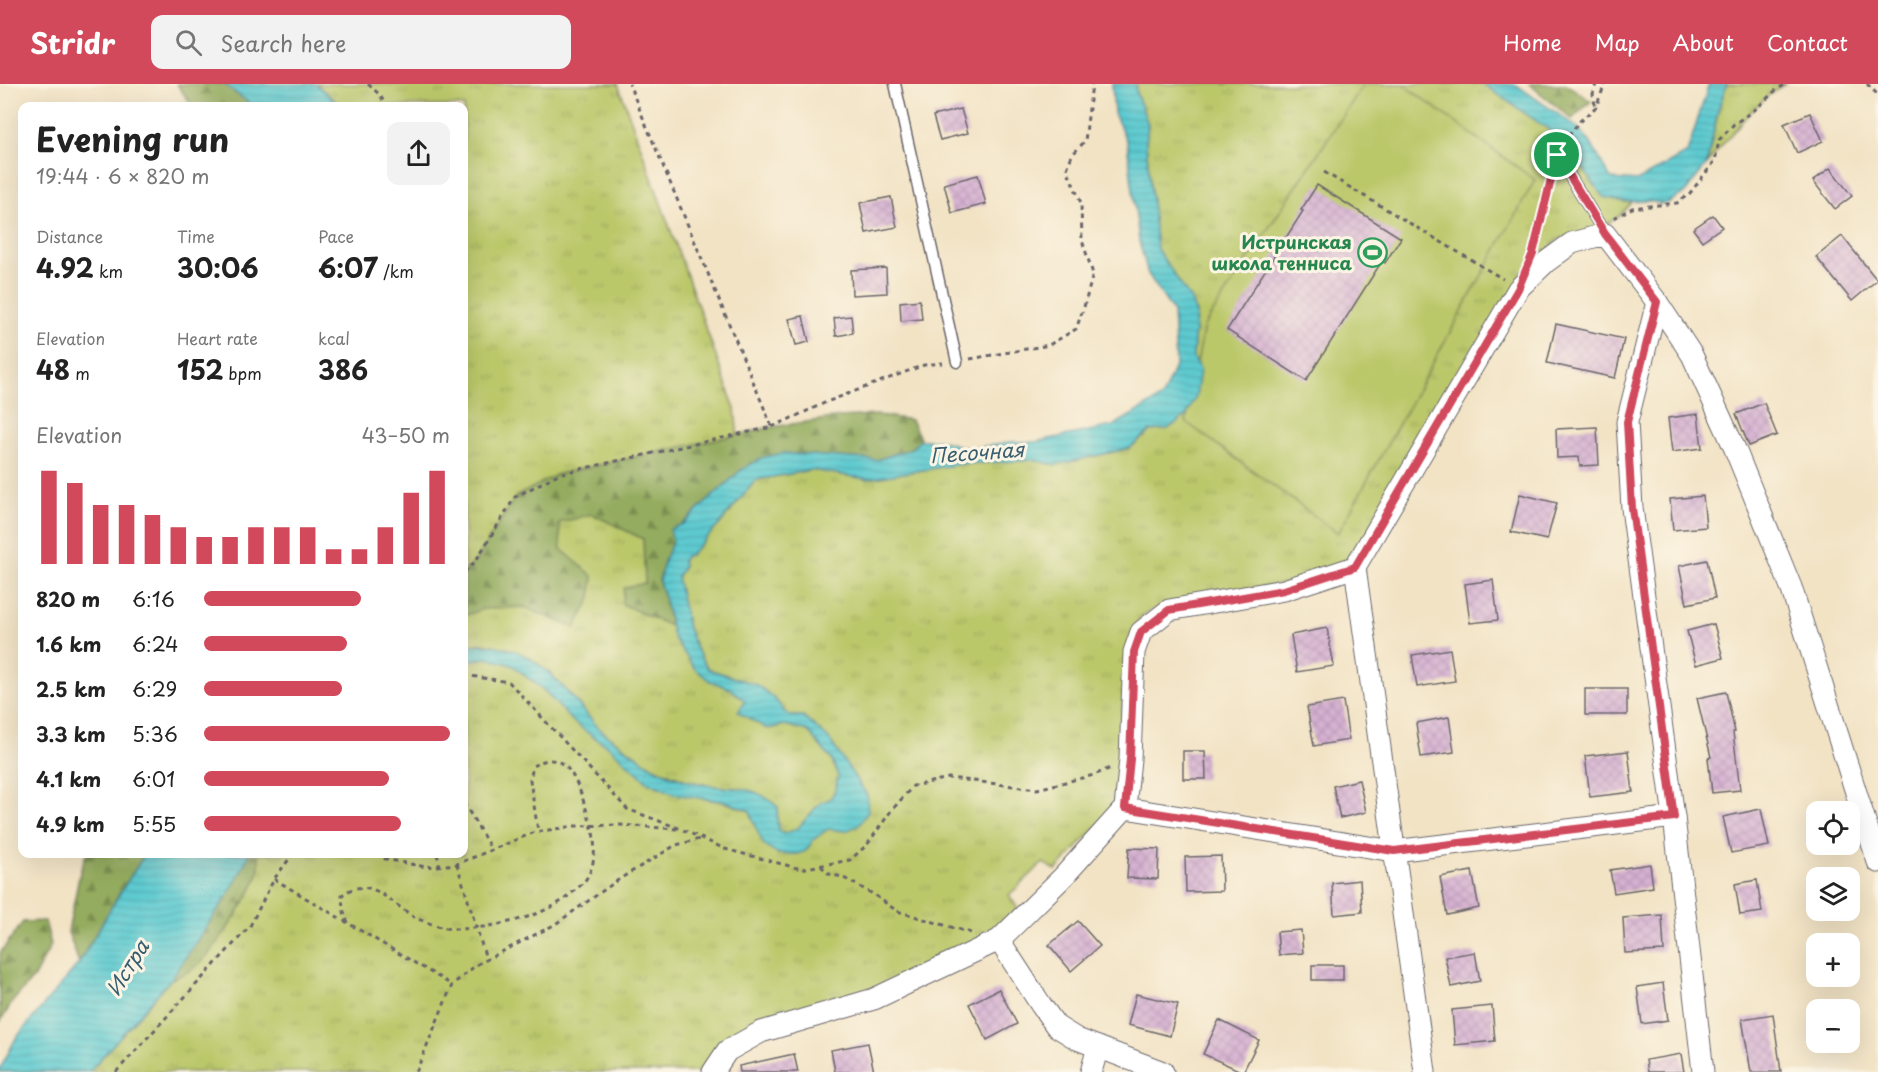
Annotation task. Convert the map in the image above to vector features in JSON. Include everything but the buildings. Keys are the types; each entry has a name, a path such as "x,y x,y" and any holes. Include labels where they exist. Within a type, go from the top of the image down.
{"street":[{"path":"1425,1072 1355,567 1518,289 1546,262 1572,243 1605,234 1657,302 1692,355 1735,449 1791,587 1878,862"},
{"path":"1657,302 1627,422 1632,508 1674,817 1703,1072"},
{"path":"713,1072 727,1051 760,1032 874,999 999,940 1063,876 1125,808 1130,759 1134,652 1141,632 1169,610 1284,590 1355,567"},
{"path":"1125,808 1394,851 1674,817"},
{"path":"999,940 1056,1026 1077,1040 1163,1072"},
{"path":"1091,1072 1098,1047"}],"lane":[{"path":"894,84 957,362"},
{"path":"1558,151 1591,213 1605,234"}],"path":[{"path":"368,84 384,102"},
{"path":"629,84 772,428"},
{"path":"468,568 475,562 514,497 558,474 772,428 829,401 924,365 957,362 1049,345 1076,329 1093,274 1082,240 1081,203 1067,169 1072,155 1085,141 1092,84"},
{"path":"1596,84 1593,94 1596,107"},
{"path":"1533,253 1558,151 1580,121 1596,107 1605,84"},
{"path":"1591,213 1605,220 1618,217 1632,208 1677,203 1690,193 1715,160 1719,140 1734,124 1786,84"},
{"path":"1867,84 1878,94"},
{"path":"1324,172 1518,289"},
{"path":"468,676 508,682 627,809 681,829 725,849 801,869 850,860 867,844 913,786 949,778 1037,789 1094,775 1130,759"},
{"path":"348,923 343,909 342,895 351,888 369,887 416,918 444,928 477,928 542,912 568,898 586,880 594,856 592,826 578,785 570,770 557,760 542,760 533,766 530,780 537,831"},
{"path":"468,809 491,849"},
{"path":"384,858 426,867 457,864 537,831 575,826 620,825 681,829"},
{"path":"416,1072 452,985 476,965 554,925 621,878 676,845 702,839"},
{"path":"116,1072 250,926 274,879 290,858"},
{"path":"437,858 440,865"},
{"path":"457,864 486,959"},
{"path":"820,865 829,874 842,876 897,911 999,940"},
{"path":"274,879 452,985"}],"green space":[{"path":"177,84 224,84 248,102 189,102"},
{"path":"316,84 618,84 735,409 741,470 659,581 710,681 729,688 746,701 741,708 767,729 785,725 808,731 832,760 838,776 831,798 819,804 798,828 785,834 779,830 778,807 740,788 716,787 689,781 653,767 598,728 549,672 525,655 484,643 468,645 468,102 336,102"},
{"path":"1136,84 1483,84 1552,132 1571,151 1596,187 1624,202 1632,202 1618,217 1595,231 1559,239 1539,259 1347,565 1337,574 1171,603 1146,613 1141,618 1134,629 1128,647 1113,809 1056,870 1043,863 1009,895 1018,909 993,933 869,994 822,1009 743,1028 723,1041 703,1072 89,1072 171,979 228,895 248,858 468,858 468,660 487,658 512,665 545,691 570,719 608,746 648,782 676,794 724,802 750,811 755,826 805,851 813,840 867,795 829,739 803,716 790,716 775,699 727,675 708,669 696,649 688,628 677,577 684,567 682,562 685,556 690,555 718,526 756,480 812,470 867,479 960,464 1034,460 1056,465 1130,448 1150,431 1168,429 1193,357 1196,313 1190,298 1157,250 1146,143 1148,124 1136,92"},
{"name":"Истринская школа тенниса","path":"1364,84 1402,84 1535,180 1338,533 1186,422 1204,326"},
{"path":"1529,84 1566,84 1591,101 1572,119"},
{"path":"1727,84 1785,84 1752,110 1707,164 1719,107"},
{"path":"878,415 911,420 921,440 910,449 877,460 782,453 741,470 683,524 665,558 659,581 670,626 622,604 624,588 645,583 643,539 592,514 559,523 561,549 593,576 591,598 575,628 524,607 483,609 468,615 468,568 475,562 515,497 558,474 772,427 840,417"},
{"path":"85,858 142,858 79,963 68,932"},
{"path":"248,858 258,858 254,885 223,935 200,963 171,979 228,895"},
{"path":"45,921 51,945 34,977 13,1001 0,1022 0,953 23,922"}],"water":[{"path":"224,84 316,84 336,102 248,102"},
{"name":"Песочная","path":"1112,84 1136,84 1136,92 1148,124 1146,143 1157,249 1190,298 1196,313 1193,357 1200,370 1196,396 1186,416 1168,429 1150,431 1130,448 1056,465 1034,460 960,464 867,479 812,470 756,480 718,526 690,555 685,556 682,562 684,566 677,577 688,628 696,649 708,669 757,685 775,699 785,712 791,716 803,716 829,739 867,795 868,812 858,826 845,831 828,829 813,840 806,851 798,854 778,854 764,845 750,811 727,802 675,794 648,782 608,746 570,719 545,691 512,665 487,658 468,660 468,646 487,645 507,648 525,655 555,679 602,731 645,762 687,781 758,793 778,807 779,830 784,834 798,828 819,804 831,798 836,788 838,776 832,760 808,731 785,725 767,729 738,712 745,701 729,688 710,681 695,669 673,637 659,581 665,558 673,541 670,529 683,524 741,470 761,458 782,453 877,460 910,449 921,440 940,440 970,449 1010,442 1035,442 1113,426 1162,397 1176,364 1173,312 1148,274 1139,241 1127,142 1114,113"},
{"path":"1483,84 1515,84 1578,128 1590,142 1611,179 1637,181 1687,153 1709,84 1727,84 1719,107 1707,164 1685,193 1662,204 1649,201 1624,202 1603,197 1571,151 1552,132"},
{"name":"Истра","path":"142,858 248,858 228,895 171,979 89,1072 0,1072 16,1038 79,963"}],"place":[{"name":"Истринская школа тенниса","path":"1373,253"}],"route":[{"path":"1557,155 1605,234 1657,302 1627,422 1632,508 1674,817 1394,851 1125,808 1130,759 1134,652 1141,632 1169,610 1284,590 1355,567 1518,289 1533,253 1557,155"}]}
